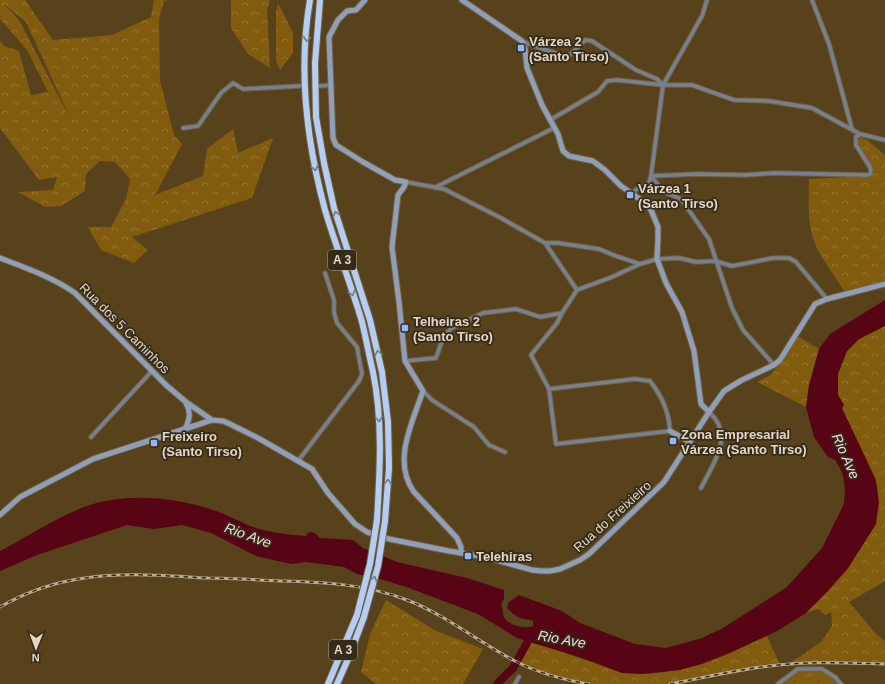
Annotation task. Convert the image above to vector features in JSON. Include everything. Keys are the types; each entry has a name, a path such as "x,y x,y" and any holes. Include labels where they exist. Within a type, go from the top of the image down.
{"highway":[{"name":"A 3","path":"310,0 305,63 307,116 314,166 326,210 362,323 373,374 379,422 380,445 377,520 370,564 357,615 328,684"},
{"name":"A 3","path":"320,0 315,63 316,117 334,208 370,320 382,372 388,422 389,468 385,521 378,566 364,617 337,684"}],"street":[{"path":"365,0 356,10 347,11 338,20 329,36 334,138 336,145 395,180 444,189 501,218 545,243 577,290"},
{"path":"462,0 522,41 565,56 570,55 586,40 592,41 636,70 657,79 663,85"},
{"path":"632,193 648,183 651,176 663,85 702,16 707,0"},
{"path":"812,0 829,44 852,129"},
{"path":"522,41 525,49 527,68 542,105 564,151 569,156 593,161 651,210 658,227 657,259 666,283 682,312 694,351 702,404 716,418 721,429 722,438 715,460 701,488"},
{"path":"550,120 598,92 607,81 617,80 663,85 692,85 734,100 769,101 812,108 860,134 885,140"},
{"path":"183,128 198,126 221,93 233,83 243,89 300,86"},
{"path":"320,86 331,85"},
{"path":"436,187 554,128"},
{"path":"651,176 697,174 745,175 775,173 867,175 870,174 870,167 856,145 856,137 860,134"},
{"path":"651,176 664,192 681,199 709,239 732,308 743,330 774,365"},
{"path":"406,182 398,195 392,247 400,302 405,361 423,391 432,400 474,427 489,445 504,452"},
{"path":"545,243 558,243 599,249 640,264"},
{"name":"Rua dos 5 Caminhos","path":"0,258 45,275 75,293 152,371 186,402 212,420"},
{"path":"690,442 670,431 556,444 549,389 531,355 557,323 577,290 612,277 640,264 657,259 679,258 696,262 716,261 732,266 773,258 789,258 796,262 827,299"},
{"path":"298,461 359,381 362,374 357,347 337,323 334,312 334,300 325,273"},
{"name":"Rua do Freixieiro","path":"212,420 223,420 312,469 328,493 355,524 367,532 389,539 485,557 536,571 550,571 570,565 589,554 664,482 724,391 742,380 774,365 787,350 815,304 827,299 885,284"},
{"path":"405,361 436,358 444,335 452,328 483,313 516,309 540,317 562,313"},
{"path":"91,437 152,371"},
{"path":"549,389 635,379 650,381 661,394 670,420 670,431"},
{"path":"423,391 406,442 404,469 408,484 457,538 461,547 461,552"},
{"path":"186,402 190,409 190,417 186,429"},
{"path":"0,515 20,497 93,459 212,420"},
{"path":"778,684 798,669 822,669 835,677 841,684"},
{"path":"515,684 520,677"}],"green space":[{"path":"0,0 25,0 53,40 112,35 151,17 154,0 168,0 164,1 159,19 160,81 174,135 182,144 155,195 203,176 207,149 233,129 238,153 273,138 252,198 132,237 148,250 134,263 101,250 88,227 111,227 126,199 130,179 115,162 100,161 86,174 85,191 61,206 45,207 18,192 53,190 57,177 39,180 0,128 0,41 4,46 19,51 31,95 48,92 27,50 0,19","holes":["4,4 26,22 72,122 19,20"]},
{"path":"231,0 270,0 267,10 270,68 248,54 231,28"},
{"path":"278,3 293,33 293,53 280,70 276,61 276,11"},
{"path":"860,137 867,140 885,155 885,282 845,292 823,259 813,238 809,216 809,179 870,176 873,168 857,145"},
{"path":"885,326 885,581 849,602 877,635 885,641 885,664 824,662 789,664 821,642 832,626 831,612 825,615 818,609 806,613 848,568 876,524 842,408 844,405 838,395 838,373 847,351 859,339"},
{"path":"797,336 819,349 809,385 806,407 757,382 772,374"},
{"path":"386,600 436,631 483,649 463,684 376,684 361,672 370,634"},
{"path":"767,636 780,665 745,669 670,684 589,684 550,675 515,661 528,642 621,670 640,674 658,673 691,666 706,661"},
{"path":"798,669 822,670 827,672 841,684 778,684"}],"water":[{"name":"Rio Ave","path":"885,300 885,326 859,339 847,351 838,374 838,395 844,405 842,408 876,480 879,502 876,524 848,568 806,613 779,630 730,653 702,664 680,670 641,674 622,673 579,657 517,638 478,614 409,588 384,580 357,574 344,567 306,562 291,564 256,556 211,533 182,525 154,529 127,525 37,555 0,571 0,551 73,511 100,502 116,499 150,498 184,502 200,506 225,514 250,526 270,532 306,536 309,532 315,533 320,538 353,540 363,548 397,562 467,578 504,590 504,599 501,605 503,614 506,620 513,625 526,627 533,626 533,621 514,615 507,608 508,603 519,595 562,611 580,623 635,644 666,648 702,638 723,628 787,587 822,548 844,504 845,489 840,468 835,460 828,457 814,437 806,407 809,385 819,349 830,334"}],"waterway":[{"name":"Rio Ave","path":"497,684 513,668 532,634"}],"railway":[{"path":"0,607 30,592 52,585 85,578 115,575 312,582 360,587 376,590 421,606 449,621 501,654 533,669 551,676 589,684"},
{"path":"670,684 784,664 885,664"}],"place":[{"name":"Várzea 2 (Santo Tirso)","path":"521,48"},
{"name":"Várzea 1 (Santo Tirso)","path":"630,195"},
{"name":"Telheiras 2 (Santo Tirso)","path":"405,328"},
{"name":"Zona Empresarial Várzea (Santo Tirso)","path":"673,441"},
{"name":"Freixeiro (Santo Tirso)","path":"154,443"},
{"name":"Telehiras","path":"468,556"}]}
